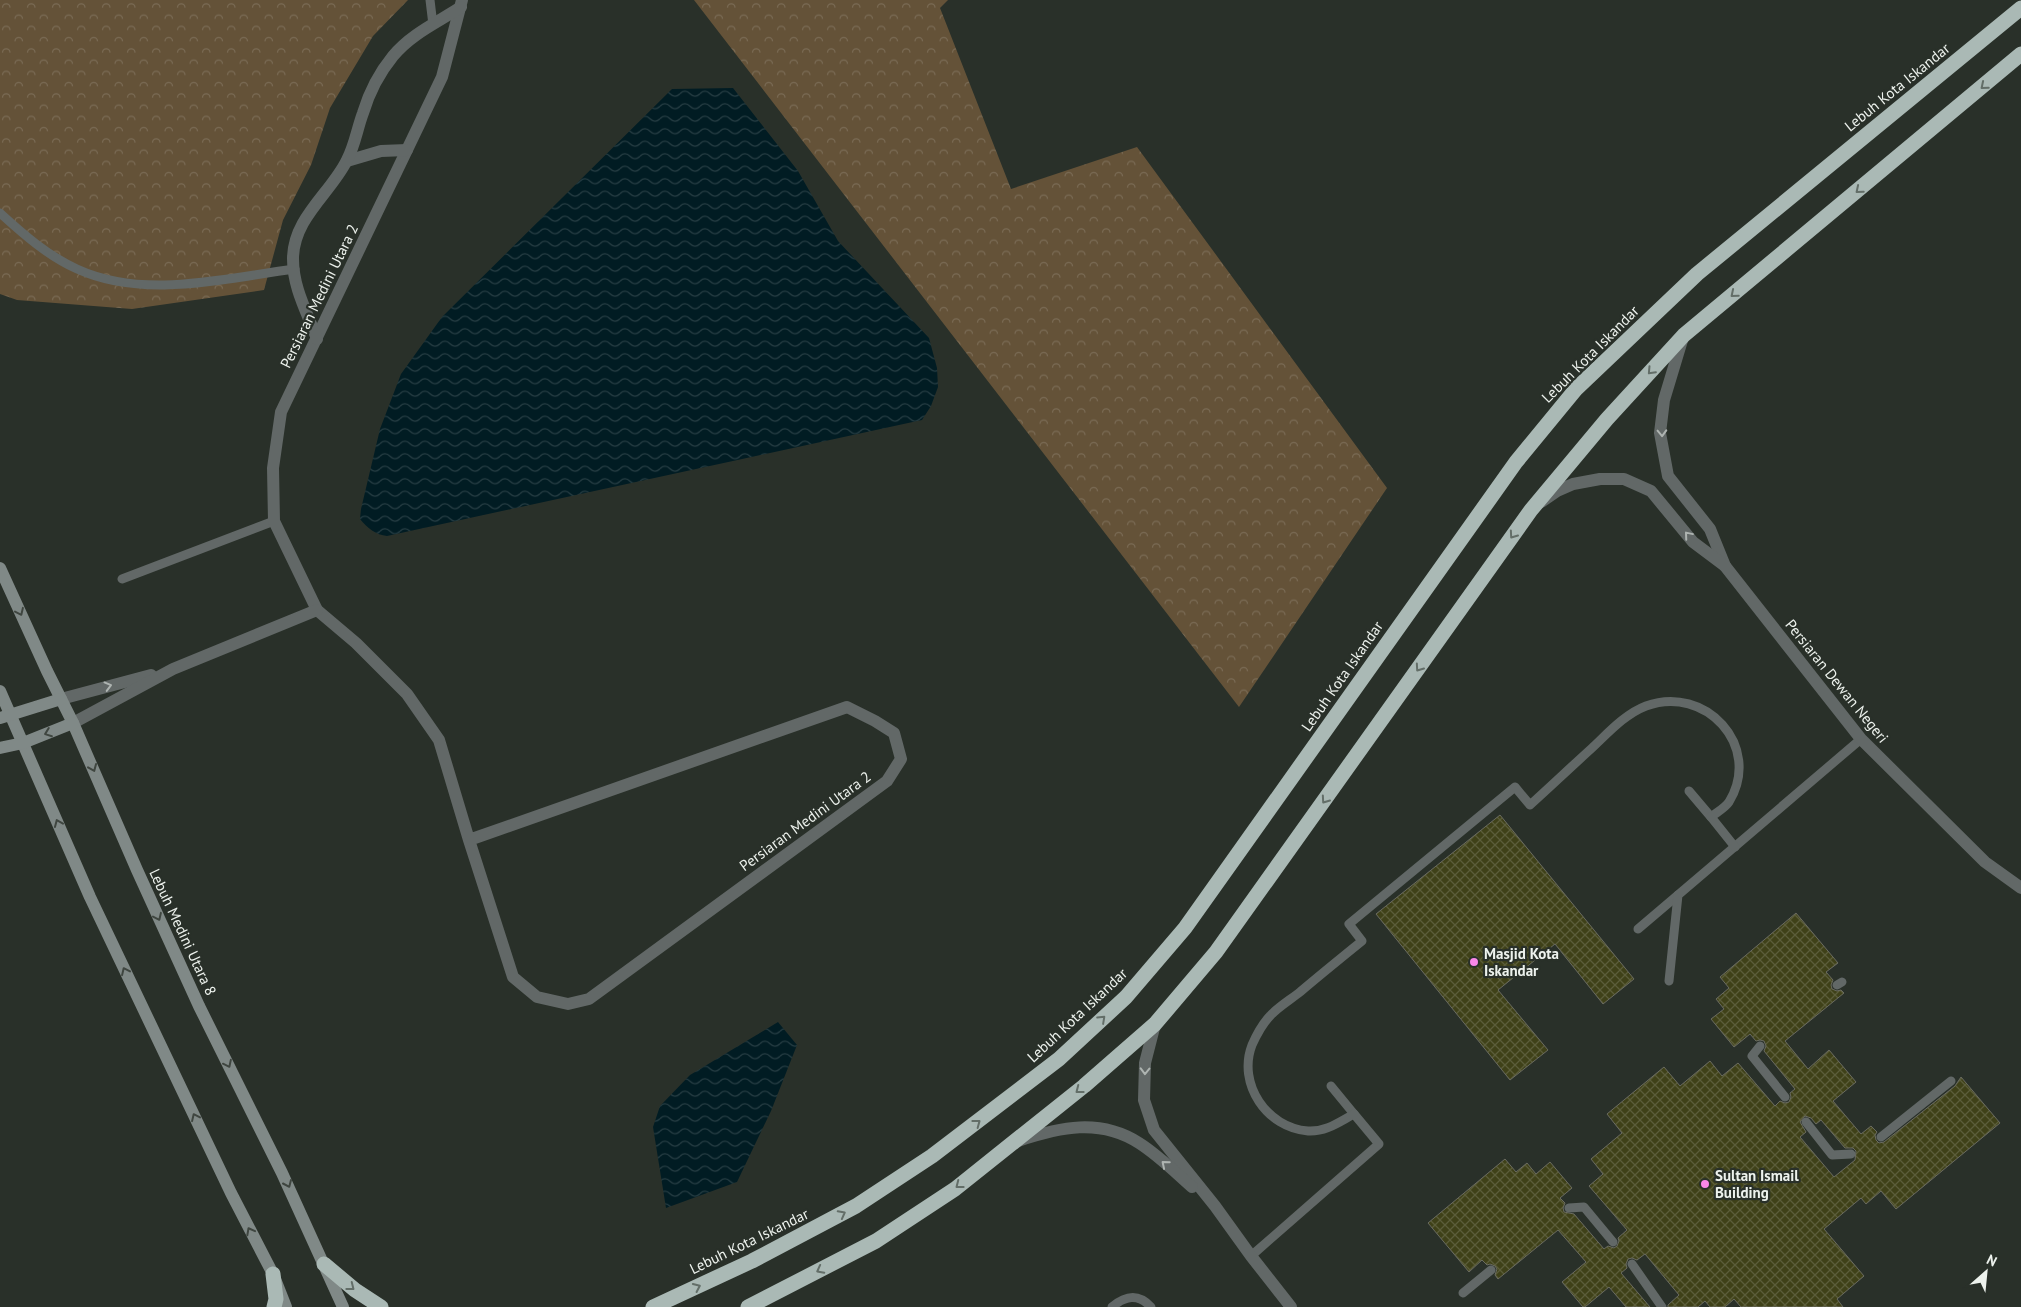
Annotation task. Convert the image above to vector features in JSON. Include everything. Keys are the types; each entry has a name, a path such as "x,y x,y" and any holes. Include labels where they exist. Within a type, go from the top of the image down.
{"highway":[{"name":"Lebuh Kota Iskandar","path":"653,1307 752,1261 856,1206 879,1191 940,1150 1059,1059 1126,996 1185,928 1516,462 1576,389 1697,274 2021,8"},
{"path":"748,1307 876,1240 955,1188 1084,1086 1155,1024 1216,952 1531,510 1607,419 1684,335 2021,54"},
{"path":"324,1264 355,1290 381,1307"},
{"path":"273,1274 276,1299 274,1307"}],"street":[{"path":"317,339 300,299 293,258 297,238 305,220 347,161 363,112 377,81 394,56 412,38 462,4"},
{"name":"Persiaran Medini Utara 2","path":"462,4 442,77 281,412 273,468 274,521 317,610 356,643 407,694 439,740 469,840 514,977 537,997 568,1004 589,999 887,781 901,759 894,733 847,707 469,840"},
{"path":"347,161 381,151 407,150"},
{"name":"Persiaran Dewan Negeri","path":"1684,335 1664,400 1660,433 1668,476 1710,529 1725,566"},
{"name":"Persiaran Dewan Negeri","path":"1531,510 1557,492 1573,484 1600,479 1624,479 1651,491 1693,542 1725,566 1861,740 1985,862 2021,888"},
{"name":"Lebuh Medini Utara 8","path":"0,568 73,723 199,1006 282,1173 343,1307"},
{"path":"0,748 23,743 73,723 173,669 317,610"},
{"path":"6,716 173,669"},
{"path":"0,691 6,716 23,743 90,896 230,1193 273,1274 286,1307"},
{"path":"1155,1024 1145,1063 1144,1100 1154,1130 1215,1206 1286,1305"},
{"path":"1010,1144 1052,1130 1092,1127 1117,1131 1140,1143 1215,1206"}],"lane":[{"path":"430,0 433,25"},
{"path":"0,213 31,240 77,269 112,280 149,285 199,283 294,268"},
{"path":"122,579 274,521"},
{"path":"1354,1114 1328,1129 1309,1131 1291,1128 1273,1117 1257,1101 1248,1064 1252,1045 1270,1016 1362,941 1349,924 1515,787 1530,804 1617,724 1645,706 1663,702 1685,701 1707,711 1725,725 1735,743 1738,762 1737,782 1728,804 1711,816"},
{"path":"1638,929 1861,740"},
{"path":"1689,791 1734,847"},
{"path":"1669,981 1678,895"},
{"path":"1760,1046 1752,1056 1785,1097"},
{"path":"1880,1137 1951,1081"},
{"path":"1251,1256 1379,1144 1331,1086"},
{"path":"1806,1122 1832,1155 1850,1154"},
{"path":"1569,1208 1584,1207 1613,1242"},
{"path":"1632,1264 1662,1307"},
{"path":"1463,1292 1491,1270"},
{"path":"1112,1307 1127,1297 1143,1300 1151,1307"}],"green space":[{"path":"0,0 408,0 373,36 330,108 311,165 283,220 264,290 132,309 17,300 0,294"},
{"path":"694,0 948,0 940,8 1011,189 1137,147 1387,488 1239,707"}],"water":[{"path":"733,88 798,171 838,241 929,338 937,368 938,387 931,406 922,420 387,536 375,533 360,519 380,429 401,374 442,317 672,89"},
{"path":"778,1022 797,1045 771,1111 737,1182 666,1208 653,1127 660,1106 690,1075"}],"building":[{"name":"Masjid Kota Iskandar","path":"1500,815 1634,979 1603,1004 1555,944 1498,990 1548,1050 1510,1080 1376,914"},
{"path":"1796,913 1838,963 1826,972 1833,980 1832,989 1841,990 1844,993 1785,1041 1808,1069 1829,1050 1856,1082 1833,1101 1861,1134 1871,1126 1877,1132 1875,1135 1876,1140 1879,1143 1884,1142 1955,1086 1961,1077 2000,1123 1896,1209 1881,1191 1866,1204 1861,1198 1824,1229 1864,1276 1837,1299 1843,1307 1741,1307 1734,1299 1725,1307 1710,1307 1705,1301 1698,1307 1668,1307 1679,1295 1645,1254 1637,1260 1628,1259 1627,1268 1621,1273 1650,1307 1626,1307 1609,1287 1583,1307 1562,1282 1586,1262 1558,1230 1498,1279 1495,1275 1497,1269 1495,1266 1487,1265 1482,1260 1469,1272 1428,1223 1505,1159 1516,1172 1527,1163 1536,1174 1550,1162 1572,1188 1560,1198 1565,1203 1564,1212 1574,1214 1604,1249 1608,1246 1614,1248 1617,1246 1618,1238 1627,1230 1589,1186 1603,1174 1591,1159 1622,1133 1607,1114 1664,1067 1680,1086 1710,1061 1722,1076 1738,1063 1775,1106 1780,1101 1789,1102 1790,1093 1795,1089 1764,1051 1766,1046 1764,1041 1756,1041 1750,1034 1734,1047 1711,1019 1724,1009 1716,999 1729,988 1720,977","holes":["1805,1116 1811,1118 1816,1124 1821,1120 1845,1148 1853,1148 1856,1151 1855,1160 1834,1177 1800,1137 1806,1132 1800,1122"]}],"place":[{"name":"Masjid Kota Iskandar","path":"1474,962"},
{"name":"Sultan Ismail Building","path":"1705,1184"}]}
